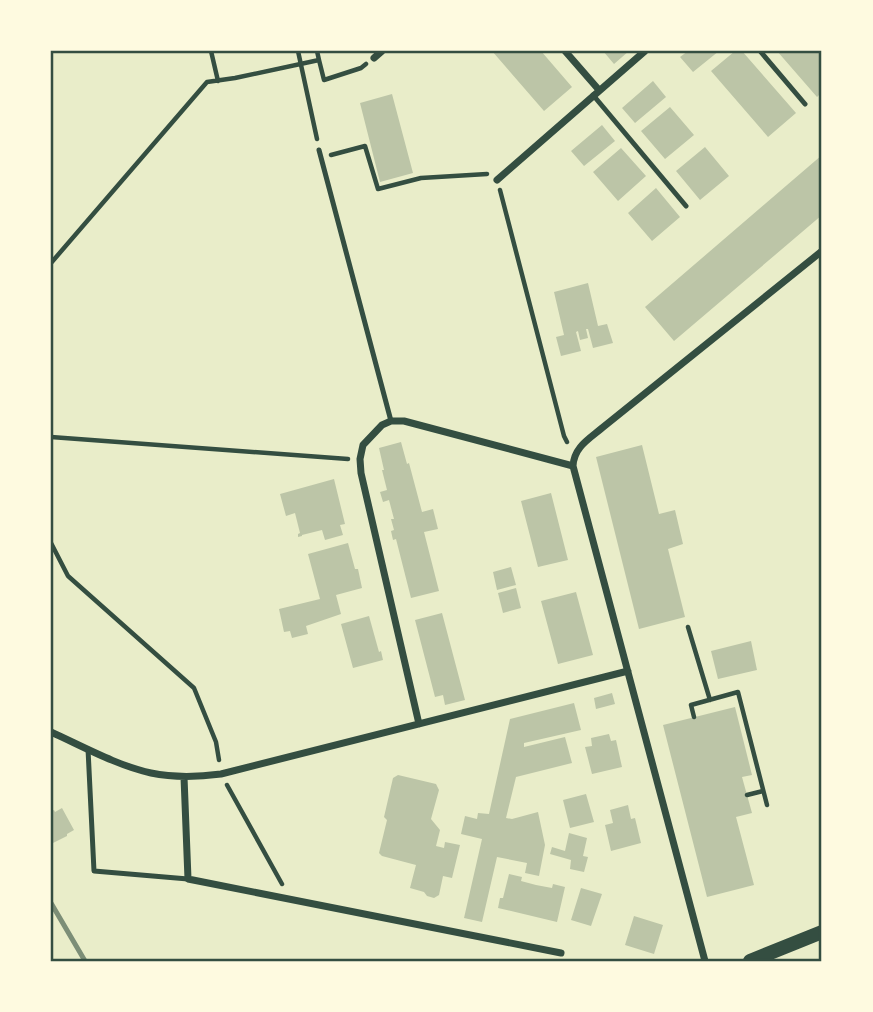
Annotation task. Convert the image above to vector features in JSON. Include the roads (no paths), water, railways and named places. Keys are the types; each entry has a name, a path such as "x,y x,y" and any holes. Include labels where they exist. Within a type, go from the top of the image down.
{"main road":[{"path":"750,961 822,932"}],"street":[{"path":"374,58 382,51"},
{"path":"565,51 596,92"},
{"path":"497,180 645,51"},
{"path":"705,961 573,466 573,456 602,428 822,251"},
{"path":"419,724 361,473 363,445 382,425 391,421 404,421 573,466"},
{"path":"51,732 150,773 184,777 221,774 628,671"},
{"path":"184,777 188,879 561,953"}],"lane":[{"path":"760,51 806,104"},
{"path":"596,92 686,206"},
{"path":"319,150 391,421"},
{"path":"88,749 94,871 188,879"}],"railway":[{"path":"51,903 85,961"}]}
